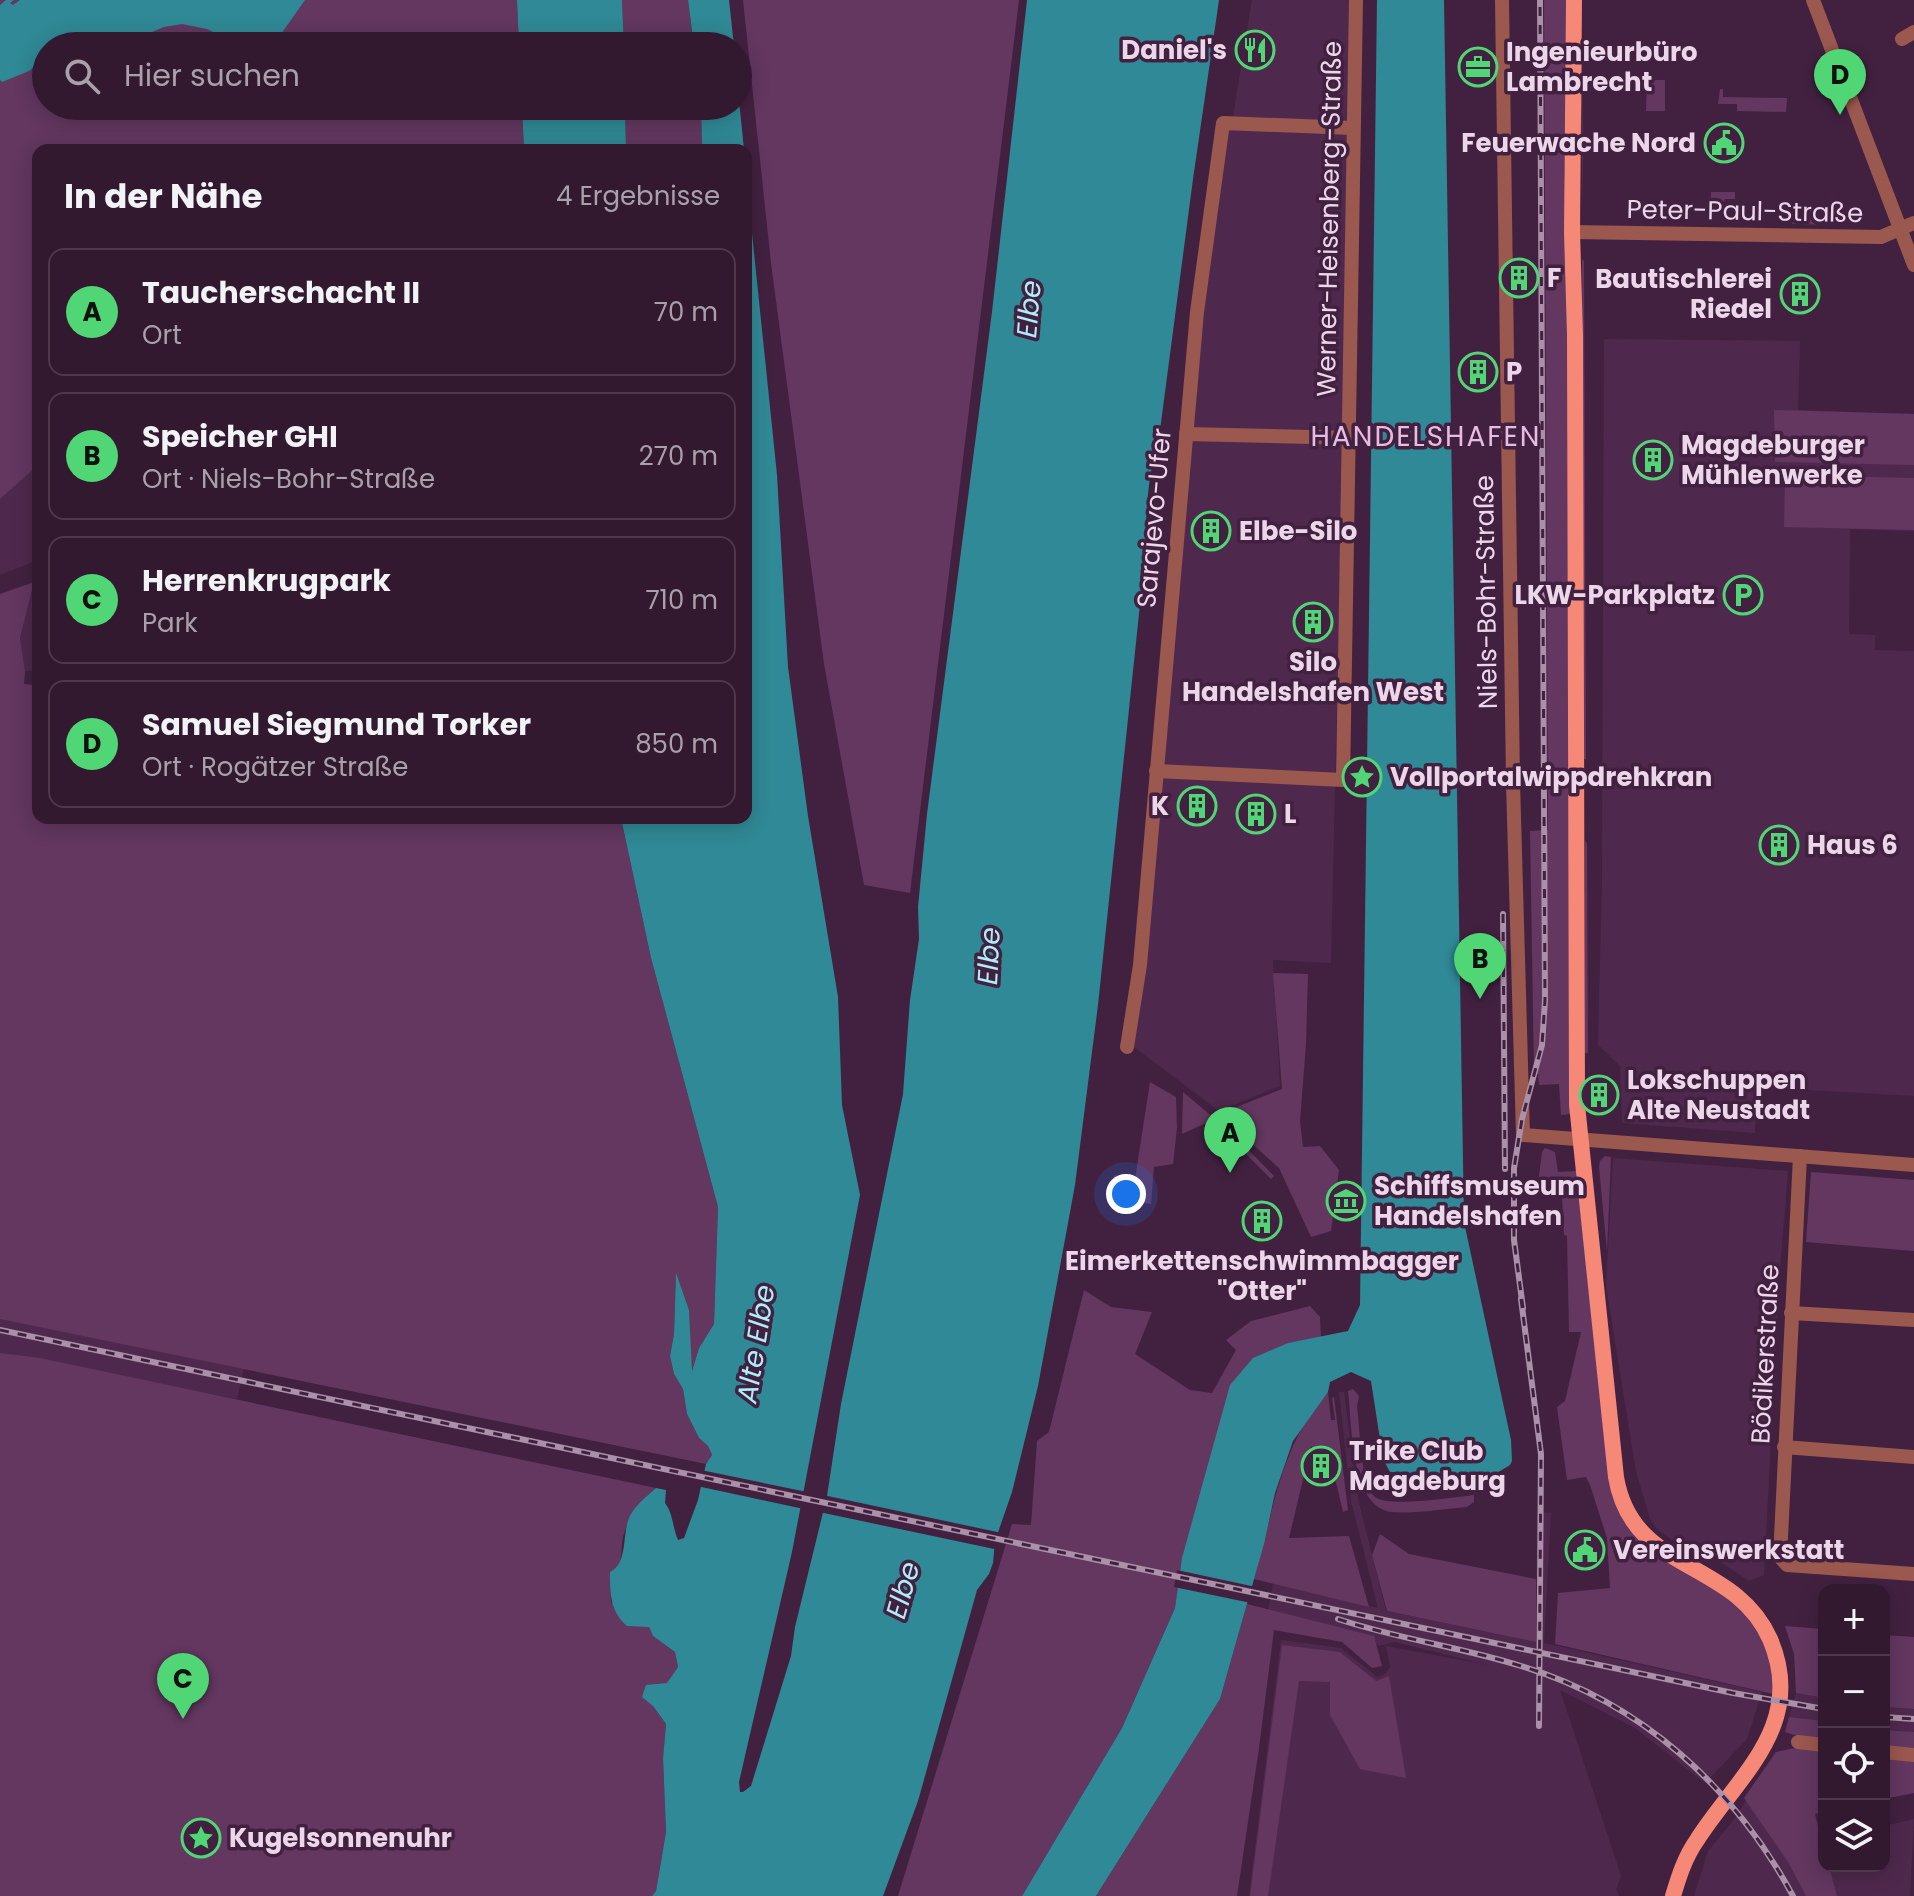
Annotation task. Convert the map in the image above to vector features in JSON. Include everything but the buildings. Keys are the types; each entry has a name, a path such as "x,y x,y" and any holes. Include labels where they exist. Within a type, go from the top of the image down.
{"main road":[{"path":"1574,0 1572,232 1577,641 1577,1094 1609,1421 1619,1492 1630,1518 1651,1543 1729,1589 1742,1600 1760,1622 1778,1666 1776,1716 1762,1752 1697,1840 1681,1868 1673,1896"}],"street":[{"name":"Werner-Heisenberg-Straße","path":"1156,771 1343,780 1356,0"},
{"name":"Niels-Bohr-Straße","path":"1502,0 1513,782 1523,1135 1581,1138"},
{"path":"1813,0 1914,265"},
{"name":"Sarajevo-Ufer","path":"1127,1047 1140,965 1197,312 1223,123 1353,128"},
{"name":"Peter-Paul-Straße","path":"1572,232 1881,237 1914,223"},
{"path":"1186,434 1351,438"},
{"path":"1581,1138 1914,1165"},
{"name":"Bödikerstraße","path":"1800,1156 1780,1554 1787,1565 1914,1574"},
{"path":"1791,1313 1914,1320"},
{"path":"1784,1447 1914,1457"},
{"path":"1798,1742 1818,1744"},
{"path":"1890,1753 1914,1755"}],"shaded area":[{"path":"0,0 517,0 518,32 32,32 32,120 523,120 524,144 32,144 32,470 0,499"},
{"path":"622,0 688,0 692,32 623,32"},
{"path":"743,0 1019,0 910,893 864,885 824,664 771,263 752,85 752,32 746,32"},
{"path":"1252,0 1353,0 1348,122 1233,117"},
{"path":"1544,0 1568,0 1569,77 1564,173 1569,293 1572,656 1568,757 1572,922 1571,1114 1561,1115 1559,1084 1539,1085 1538,1074 1534,1074 1530,831 1548,830"},
{"path":"1582,49 1583,208 1583,210 1580,51"},
{"path":"1647,80 1665,80 1665,111 1646,111"},
{"path":"1720,89 1723,89 1723,97 1787,98 1786,112 1737,111 1737,104 1718,104"},
{"path":"625,120 701,120 702,144 626,144"},
{"path":"1217,126 1350,131 1331,963 1273,960 1280,1086 1219,1111 1126,1041"},
{"path":"1711,192 1735,192 1735,199 1725,199 1720,210 1710,215"},
{"path":"1832,194 1833,225 1792,224 1795,219 1831,220"},
{"path":"1582,259 1584,261 1586,759 1584,759"},
{"path":"1604,339 1800,341 1798,410 1914,414 1914,531 1850,529 1849,634 1875,635 1875,650 1914,651 1914,1096 1756,1087 1755,1133 1622,1123 1620,1066 1598,1045 1602,879"},
{"path":"1774,410 1914,414 1914,465 1775,462"},
{"path":"32,469 32,562 0,575 0,499"},
{"path":"1785,475 1914,478 1914,530 1784,527"},
{"path":"32,583 20,638 24,684 32,685 32,824 622,824 651,958 718,1207 714,1324 699,1348 691,1374 689,1310 676,1276 670,1356 674,1374 683,1389 687,1414 712,1455 706,1464 0,1319 0,594"},
{"path":"32,590 32,671 25,671 20,638"},
{"path":"1585,840 1587,844 1588,1053 1585,1053"},
{"path":"1273,973 1308,974 1300,1121 1303,1147 1320,1146 1339,1170 1331,1231 1311,1237 1279,1168 1219,1114 1282,1089"},
{"path":"1150,1082 1176,1097 1173,1164 1154,1167 1151,1204 1112,1199 1114,1175 1135,1179"},
{"path":"1183,1092 1215,1119 1182,1134"},
{"path":"1234,1135 1274,1176 1271,1179 1231,1139"},
{"path":"1545,1148 1555,1152 1558,1172 1576,1171 1605,1440 1636,1537 1651,1552 1710,1585 1743,1610 1759,1632 1771,1663 1773,1694 1555,1644 1558,1593 1610,1588 1607,1538 1590,1485 1586,1477 1567,1480 1557,1407 1565,1401 1581,1332 1569,1332 1567,1236 1564,1235 1562,1198 1565,1191 1556,1191 1554,1182 1538,1184"},
{"path":"1605,1156 1611,1157 1607,1252 1599,1167"},
{"path":"1613,1158 1788,1171 1779,1281 1764,1575 1749,1581 1691,1542 1672,1540 1657,1529 1650,1519 1636,1471 1606,1286"},
{"path":"1811,1172 1914,1180 1914,1251 1806,1242"},
{"path":"1084,1290 1111,1307 1152,1312 1135,1354 1190,1390 1212,1393 1236,1350 1226,1340 1251,1321 1310,1306 1320,1317 1321,1338 1288,1343 1183,1557 1175,1608 1122,1728 1022,1896 898,1896 1012,1524 1031,1525 1037,1441 1049,1432"},
{"path":"0,1319 244,1367 237,1399 0,1353"},
{"path":"0,1353 40,1358 656,1488 632,1516 623,1537 620,1561 610,1572 611,1602 649,1627 653,1636 675,1652 678,1667 653,1706 666,1724 663,1758 666,1832 656,1891 652,1896 0,1896"},
{"path":"1353,1389 1359,1396 1357,1406 1366,1480 1375,1497 1407,1502 1474,1495 1474,1502 1467,1507 1410,1512 1392,1512 1378,1507 1368,1496 1356,1462 1348,1391"},
{"path":"1328,1392 1331,1420 1335,1420 1334,1397 1348,1510 1343,1512 1329,1453 1317,1454 1311,1446 1289,1538 1349,1536 1369,1607 1254,1579 1289,1457 1312,1412"},
{"path":"1339,1392 1344,1392 1358,1499 1386,1611 1536,1642 1537,1512 1551,1513 1544,1643 1762,1692 1747,1739 1705,1783 1635,1728 1560,1690 1621,1876 1616,1889 1619,1896 1249,1896 1281,1640 1341,1648 1377,1677 1385,1674 1390,1667 1386,1646 1488,1665 1395,1642 1378,1646 1373,1636 1268,1610 1273,1584 1378,1608 1351,1501"},
{"path":"1380,1534 1409,1554 1536,1579 1536,1642 1387,1611 1372,1555"},
{"path":"1247,1604 1374,1636 1382,1666 1372,1668 1342,1642 1274,1630 1237,1896 1096,1896 1220,1699"},
{"path":"1785,1626 1818,1629 1818,1697 1796,1693 1794,1654"},
{"path":"1890,1635 1914,1637 1914,1709 1890,1707"},
{"path":"1282,1645 1340,1652 1376,1681 1389,1676 1406,1778 1360,1769 1330,1715 1330,1682 1299,1681 1268,1896 1250,1896"},
{"path":"1796,1693 1818,1697 1818,1720 1789,1717"},
{"path":"1890,1707 1914,1709 1914,1732 1890,1730"},
{"path":"1789,1717 1818,1720 1818,1813 1815,1814 1818,1872 1831,1872 1837,1896 1806,1896 1788,1862 1744,1798 1776,1752 1805,1746 1804,1738 1785,1732"},
{"path":"1890,1730 1914,1732 1914,1793 1890,1798"},
{"path":"1749,1796 1787,1854 1818,1844 1818,1872 1890,1872 1890,1825 1914,1819 1910,1896 1694,1896 1708,1851"}],"water":[{"path":"6,0 14,0 10,3 13,5 20,0 305,0 282,32 213,32 182,24 152,32 32,32 32,69 2,82 0,5"},
{"path":"517,0 622,0 623,32 518,32"},
{"path":"688,0 729,0 732,32 692,32"},
{"path":"1027,0 1219,0 1159,438 1149,485 1144,566 1098,1005 1075,1185 1038,1386 1012,1492 995,1541 993,1563 977,1590 918,1801 883,1896 652,1896 656,1891 666,1832 663,1758 666,1724 642,1697 646,1685 667,1683 678,1667 675,1652 653,1636 649,1627 627,1626 621,1620 612,1602 610,1572 620,1562 631,1513 656,1488 666,1490 665,1503 676,1536 678,1540 684,1538 698,1500 706,1464 712,1455 687,1414 683,1389 674,1374 670,1356 674,1334 676,1273 689,1310 692,1371 699,1348 714,1324 718,1207 651,958 622,824 752,824 752,233 777,475 788,667 808,816 838,997 842,1105 860,1195 792,1552 739,1782 740,1792 743,1792 751,1786 791,1656 795,1627 827,1496 841,1404 903,1094 910,1000 919,939 918,907 927,814 992,312"},
{"path":"1377,0 1444,0 1464,1222 1511,1440 1512,1461 1497,1473 1467,1477 1390,1472 1383,1459 1371,1381 1351,1372 1330,1382 1328,1392 1293,1441 1275,1493 1264,1544 1220,1699 1096,1896 1022,1896 1122,1728 1175,1608 1182,1558 1230,1385 1253,1358 1288,1343 1348,1331 1360,1305"},
{"path":"523,120 625,120 626,144 524,144"},
{"path":"701,120 741,120 743,144 702,144"}],"pier":[{"path":"701,1470 807,1492 804,1509 697,1486"},
{"path":"823,1495 1002,1533 999,1550 819,1512"},
{"path":"1177,1570 1256,1587 1251,1603 1174,1587"}],"railway":[{"path":"1523,1308 1514,1240 1514,1168 1522,1119 1542,1045 1545,1000 1540,0"},
{"path":"1503,914 1505,1169"},
{"path":"1521,1299 1541,1454 1539,1726"},
{"path":"0,1330 1733,1693 1818,1708"},
{"path":"1338,1619 1521,1666 1565,1682 1606,1702 1644,1726 1713,1785 1769,1856 1793,1896"},
{"path":"1890,1717 1914,1719"}],"place":[{"name":"Daniel's","path":"1255,50"},
{"name":"Ingenieurbüro Lambrecht","path":"1478,67"},
{"name":"Samuel Siegmund Torker","path":"1840,115"},
{"name":"Feuerwache Nord","path":"1724,143"},
{"name":"F","path":"1519,278"},
{"name":"Bautischlerei Riedel","path":"1800,294"},
{"name":"P","path":"1478,372"},
{"name":"Magdeburger Mühlenwerke","path":"1653,460"},
{"name":"Elbe-Silo","path":"1211,531"},
{"name":"LKW-Parkplatz","path":"1743,595"},
{"name":"Silo Handelshafen West","path":"1313,622"},
{"name":"Vollportalwippdrehkran","path":"1362,777"},
{"name":"K","path":"1197,806"},
{"name":"L","path":"1256,814"},
{"name":"Haus 6","path":"1779,845"},
{"name":"Speicher GHI","path":"1480,999"},
{"name":"Lokschuppen Alte Neustadt","path":"1599,1095"},
{"name":"Taucherschacht II","path":"1230,1173"},
{"name":"Schiffsmuseum Handelshafen","path":"1346,1201"},
{"name":"Eimerkettenschwimmbagger \"Otter\"","path":"1262,1221"},
{"name":"Trike Club Magdeburg","path":"1321,1466"},
{"name":"Vereinswerkstatt","path":"1585,1550"},
{"name":"Herrenkrugpark","path":"183,1719"},
{"name":"Kugelsonnenuhr","path":"201,1838"}],"district":[{"name":"HANDELSHAFEN","path":"1426,436"}],"water label":[{"name":"Elbe","path":"1029,309"},
{"name":"Elbe","path":"989,956"},
{"name":"Alte Elbe","path":"756,1344"},
{"name":"Elbe","path":"903,1590"}]}
